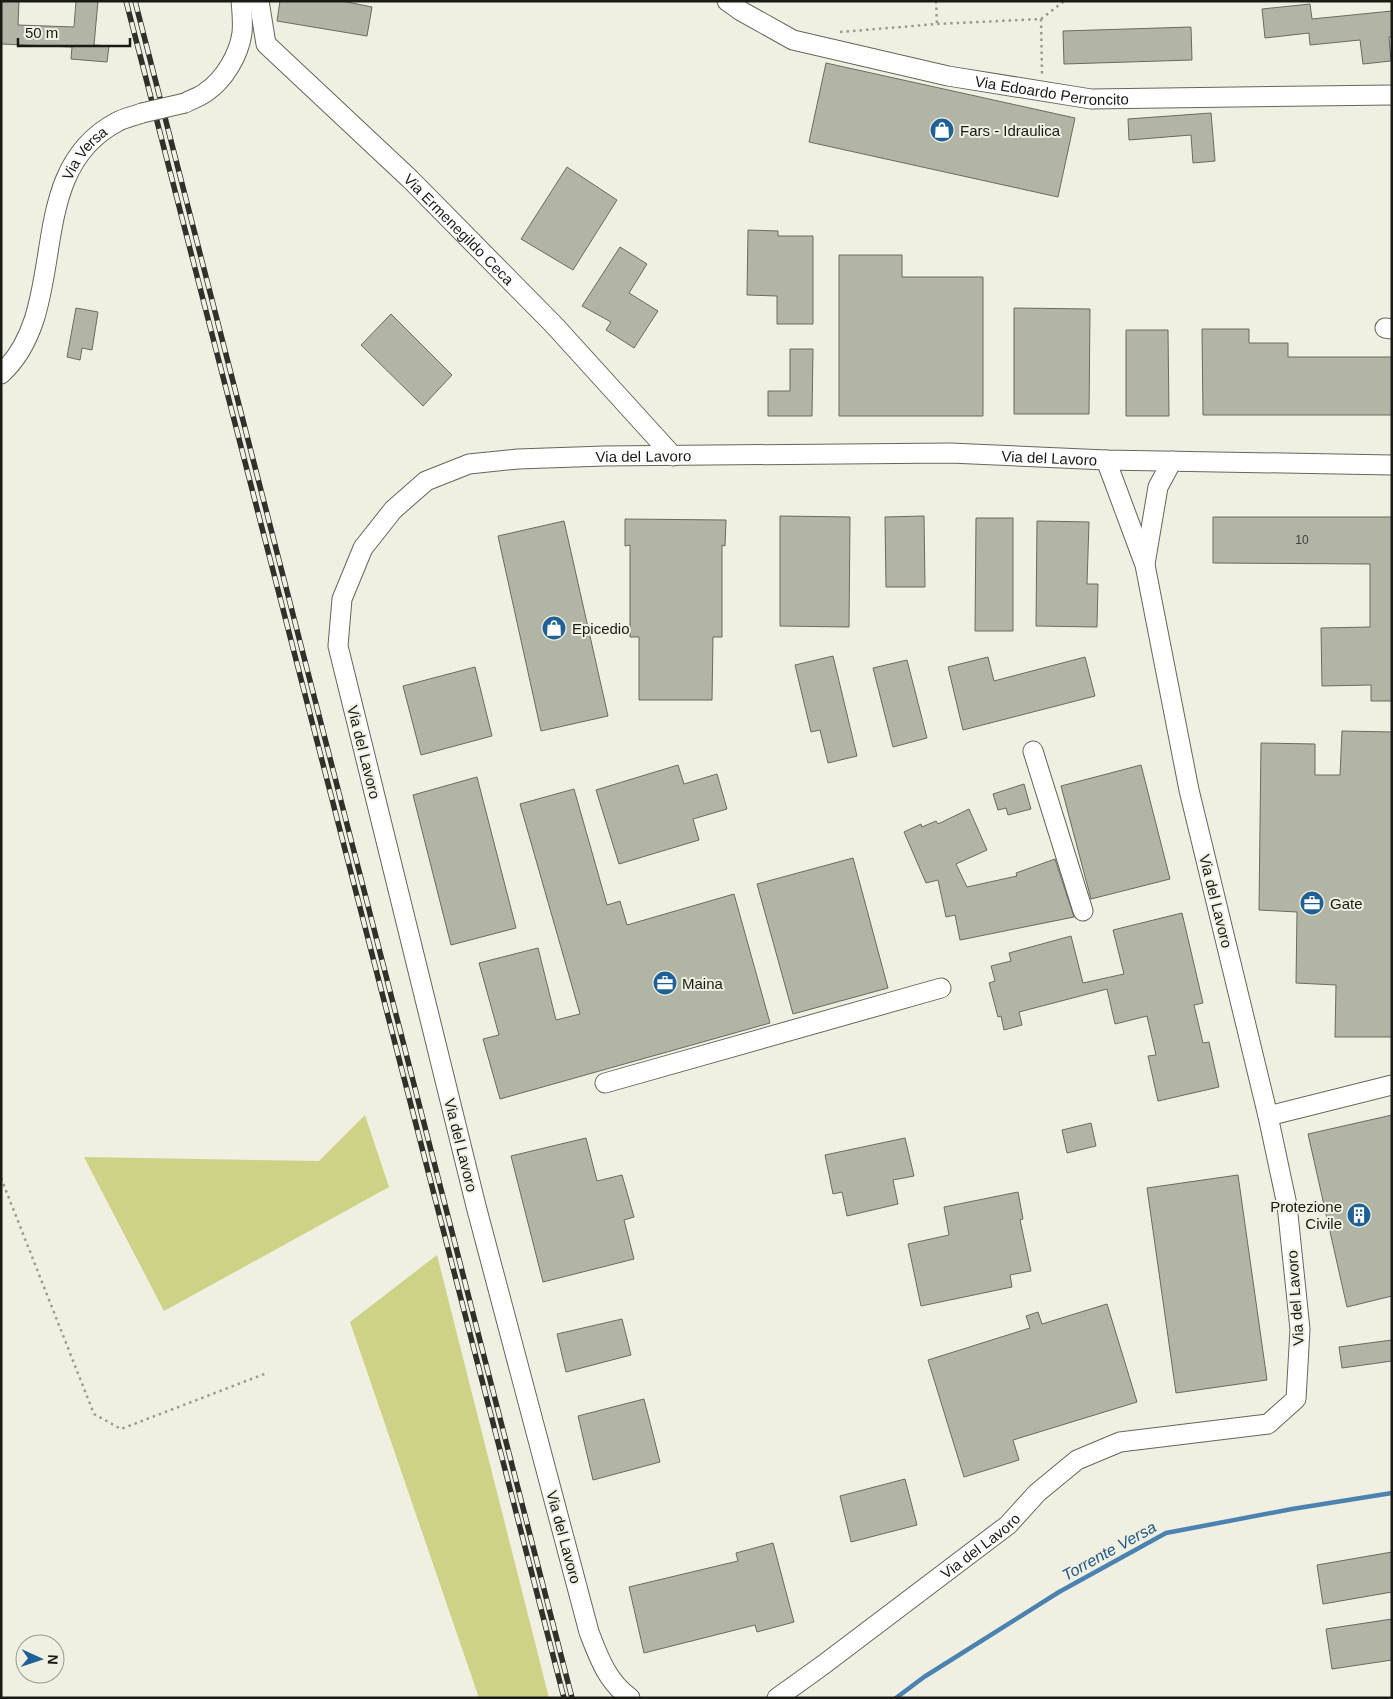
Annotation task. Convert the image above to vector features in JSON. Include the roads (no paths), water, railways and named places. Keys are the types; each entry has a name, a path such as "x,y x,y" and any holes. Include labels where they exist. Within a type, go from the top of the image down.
{"street":[{"name":"Via Versa","path":"1,374 14,363 32,328 60,188 70,170 85,147 100,133 117,122 185,103 204,94 222,79 238,49 242,33 241,1"},
{"name":"Via Ermenegildo Ceca","path":"259,1 266,44 417,186 554,325 673,456"},
{"name":"Via Edoardo Perroncito","path":"727,1 793,40 948,76 1091,99 1392,95"},
{"name":"Via del Lavoro","path":"630,1698 622,1692 602,1665 589,1632 476,1206 338,646 342,599 364,548 393,510 426,481 469,464 518,458 950,454 1106,460 1392,465"},
{"name":"Via del Lavoro","path":"777,1698 1008,1525 1037,1493 1077,1460 1120,1442 1268,1424 1296,1399 1300,1329 1287,1205 1268,1116 1189,790 1145,565 1106,460"},
{"name":"Via del Lavoro","path":"1145,565 1158,487 1172,461"},
{"path":"1033,751 1083,911"},
{"path":"605,1083 941,988"},
{"path":"1268,1116 1392,1086"}],"waterway":[{"name":"Torrente Versa","path":"896,1698 924,1677 1059,1592 1166,1533 1292,1509 1392,1493"}],"railway":[{"path":"126,1 564,1698"},
{"path":"135,1 572,1698"}],"place":[{"name":"Fars - Idraulica","path":"942,130"},
{"name":"Epicedio","path":"554,628"},
{"name":"Gate","path":"1312,903"},
{"name":"Maina","path":"665,983"},
{"name":"Protezione Civile","path":"1359,1215"}]}
